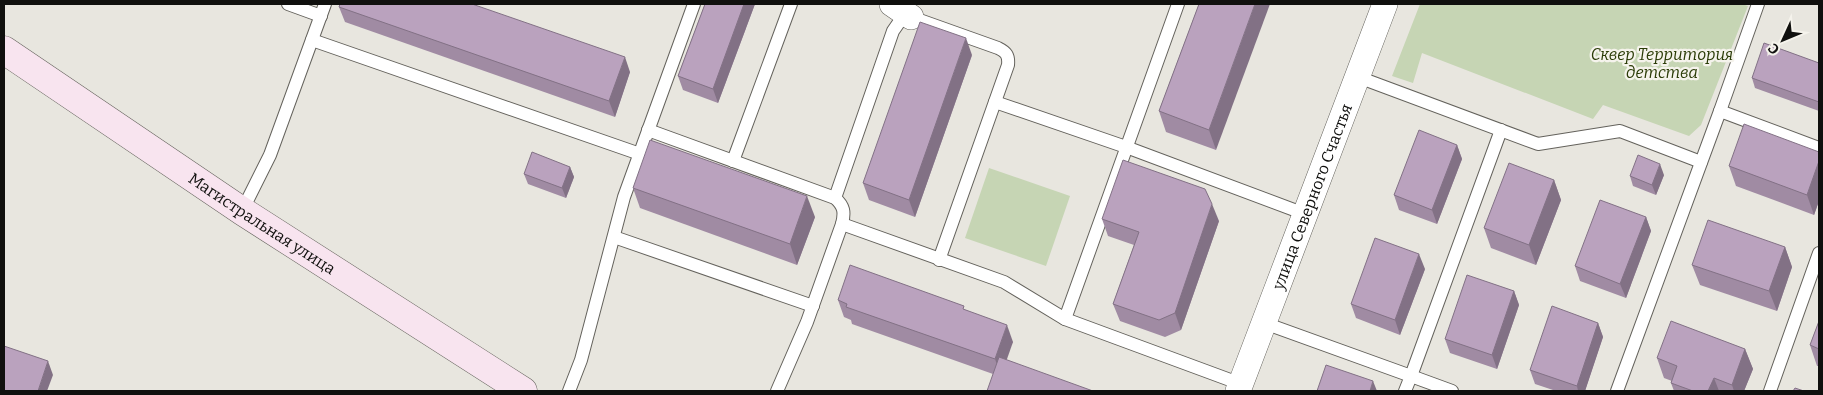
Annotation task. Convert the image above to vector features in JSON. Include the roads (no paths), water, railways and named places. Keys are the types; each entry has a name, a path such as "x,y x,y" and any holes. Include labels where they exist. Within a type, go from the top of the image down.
{"main road":[{"name":"Магистральная улица","path":"4,50 242,211 523,391"}],"street":[{"name":"улица Северного Счастья","path":"1239,388 1385,4"}],"lane":[{"path":"242,211 270,155 323,10 288,4"},
{"path":"569,391 581,360 624,197 694,4"},
{"path":"733,160 791,4"},
{"path":"1065,319 1178,4"},
{"path":"1617,391 1758,4"},
{"path":"835,198 893,31 902,18 902,11 1006,52 1009,58 1008,65 939,260"},
{"path":"312,40 640,154"},
{"path":"1358,77 1538,144 1620,131 1701,162"},
{"path":"995,102 1126,147 1305,214"},
{"path":"1720,111 1819,148"},
{"path":"648,130 835,198 841,203 845,212 842,224 813,306 777,391"},
{"path":"1405,391 1501,130"},
{"path":"842,224 1004,282 1065,319 1239,388"},
{"path":"614,237 813,306"},
{"path":"1770,391 1819,253"},
{"path":"1264,323 1452,391"}],"park label":[{"name":"Сквер Территория детства","path":"1662,63"}]}
